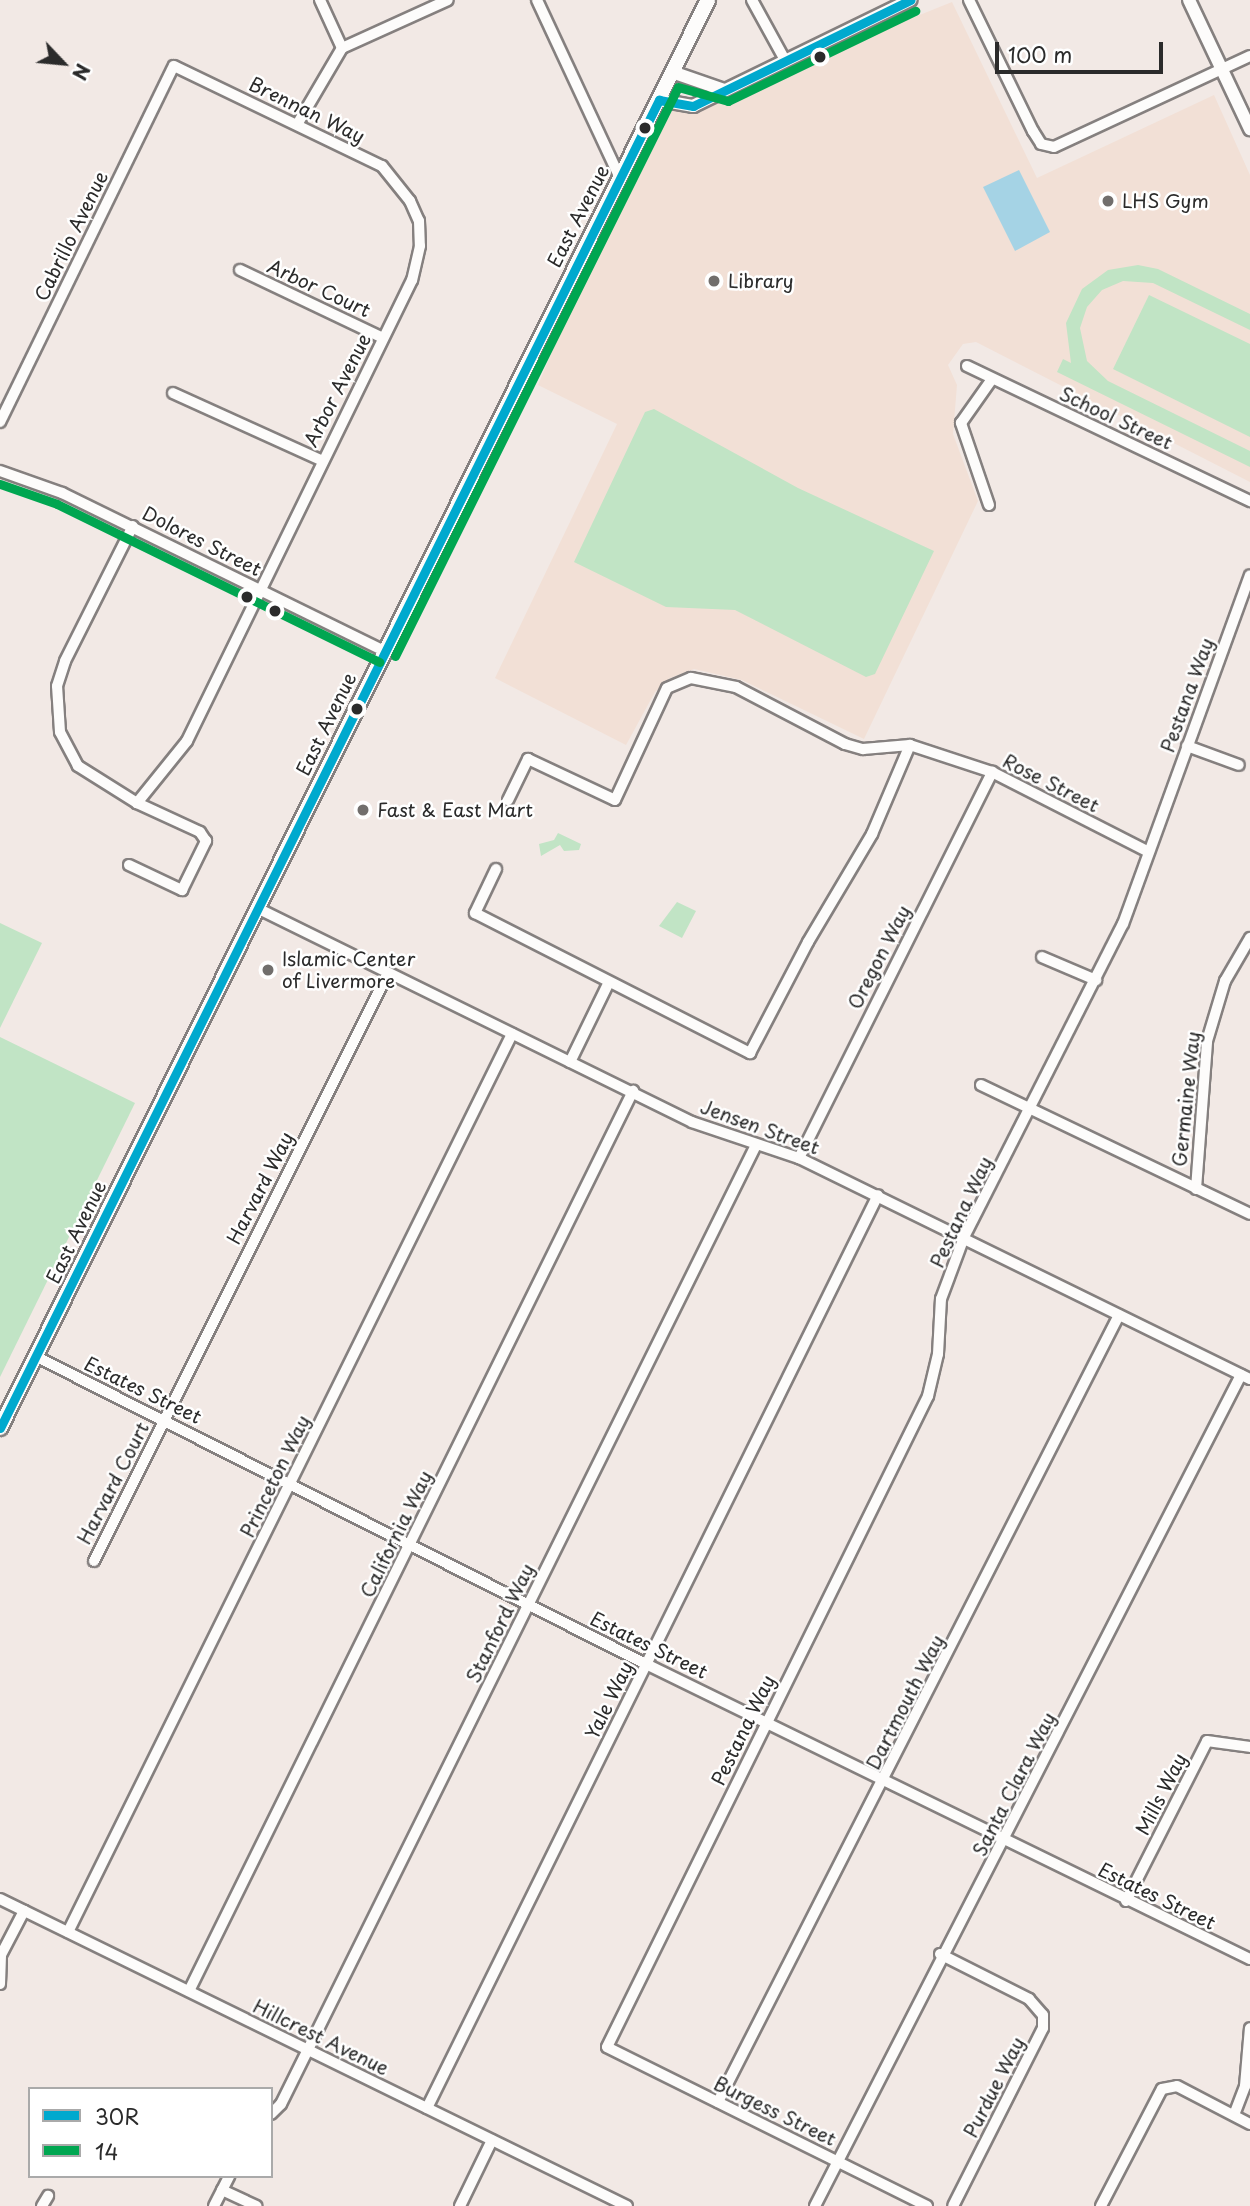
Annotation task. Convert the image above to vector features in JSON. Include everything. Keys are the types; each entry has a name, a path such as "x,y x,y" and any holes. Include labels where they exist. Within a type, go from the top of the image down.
{"main road":[{"name":"East Avenue","path":"0,1428 708,0"}],"street":[{"path":"320,0 342,48"},
{"path":"298,123 342,48 448,0"},
{"path":"537,0 619,176"},
{"path":"752,0 785,60"},
{"path":"659,100 693,106 910,0"},
{"path":"969,0 1041,144 1054,147 1250,56"},
{"path":"1189,0 1250,130"},
{"name":"Brennan Way","path":"174,66 298,123 382,166 410,201"},
{"name":"Cabrillo Avenue","path":"0,422 174,66"},
{"path":"672,72 724,90"},
{"name":"Arbor Avenue","path":"137,803 187,741 321,460 412,280 420,246 419,221 410,201"},
{"name":"Arbor Court","path":"240,270 383,338"},
{"name":"School Street","path":"967,366 1250,500"},
{"path":"989,505 961,423 992,379"},
{"path":"173,393 321,460"},
{"name":"Dolores Street","path":"0,471 62,493 133,526 384,650"},
{"path":"130,865 182,890 206,841 200,832 137,803 78,766 60,732 57,686 65,661 133,526"},
{"name":"Pestana Way","path":"607,2047 928,1395 938,1354 941,1300 964,1237 1032,1108 1123,924 1250,575"},
{"name":"Rose Street","path":"508,800 528,758 615,800 667,688 691,678 736,687 845,744 863,749 910,745 935,750 992,772 1149,852"},
{"path":"496,869 475,913 573,960 608,984 750,1053 808,943 873,834 910,745"},
{"path":"1187,746 1239,765"},
{"name":"Oregon Way","path":"799,1158 992,772"},
{"name":"Jensen Street","path":"257,908 692,1122 799,1158 1246,1377"},
{"name":"Germaine Way","path":"1196,1189 1207,1041 1225,981 1250,938"},
{"path":"1042,957 1096,980"},
{"name":"Harvard Way","path":"164,1420 388,973"},
{"path":"570,1062 608,984"},
{"name":"Princeton Way","path":"68,1932 512,1034"},
{"path":"981,1085 1250,1214"},
{"name":"California Way","path":"188,1992 633,1091"},
{"name":"Stanford Way","path":"273,2112 281,2104 308,2050 756,1145"},
{"name":"Yale Way","path":"427,2108 878,1195"},
{"name":"Dartmouth Way","path":"718,2102 885,1782 1119,1315"},
{"name":"Estates Street","path":"35,1356 292,1482 646,1664 1126,1901 1250,1959"},
{"name":"Santa Clara Way","path":"815,2206 940,1954 1004,1841 1246,1377"},
{"name":"Harvard Court","path":"94,1561 164,1420"},
{"name":"Mills Way","path":"1126,1901 1207,1741 1250,1747"},
{"name":"Hillcrest Avenue","path":"0,1899 627,2206"},
{"path":"0,1984 1,1955 24,1911"},
{"name":"Purdue Way","path":"940,1954 1030,1999 1043,2015 1043,2028 953,2206"},
{"path":"1234,2115 1245,2086 1250,2028"},
{"name":"Burgess Street","path":"607,2047 927,2206"},
{"path":"1101,2206 1162,2089 1177,2086 1250,2124"},
{"path":"460,2206 492,2140"},
{"path":"214,2206 228,2178"},
{"path":"222,2190 256,2206"},
{"path":"42,2206 48,2196"}],"shaded area":[{"path":"952,2 1037,178 1214,95 1250,175 1250,482 976,342 963,344 948,365 957,385 953,434 978,501 864,739 742,680 694,669 670,678 655,692 626,745 495,678 617,424 538,385 659,100 693,106"}],"green space":[{"path":"1138,265 1158,269 1250,314 1250,330 1153,283 1123,281 1102,290 1087,307 1080,328 1087,361 1108,381 1250,451 1250,467 1057,372 1063,359 1071,363 1066,323 1082,289 1108,270"},
{"path":"1149,295 1250,344 1250,437 1113,369"},
{"path":"654,409 798,488 934,551 875,674 866,677 735,610 666,607 574,562 645,412"},
{"path":"558,833 581,844 579,850 564,851 560,845 541,856 539,844 554,840"},
{"path":"677,902 696,911 682,938 659,926"},
{"path":"0,923 42,943 0,1028"},
{"path":"0,1037 135,1103 0,1377"}],"water":[{"path":"1019,170 1050,232 1015,251 983,187"}],"transit line":[{"name":"30R","path":"659,100 693,106 910,0"},
{"name":"14","path":"395,656 678,87 728,101 915,11"},
{"name":"30R","path":"0,1428 659,100"},
{"name":"14","path":"0,484 57,504 379,662"}],"place":[{"name":"LHS Gym","path":"1108,201"},
{"name":"Library","path":"714,281"},
{"name":"Fast & East Mart","path":"363,810"},
{"name":"Islamic Center of Livermore","path":"268,970"}]}
